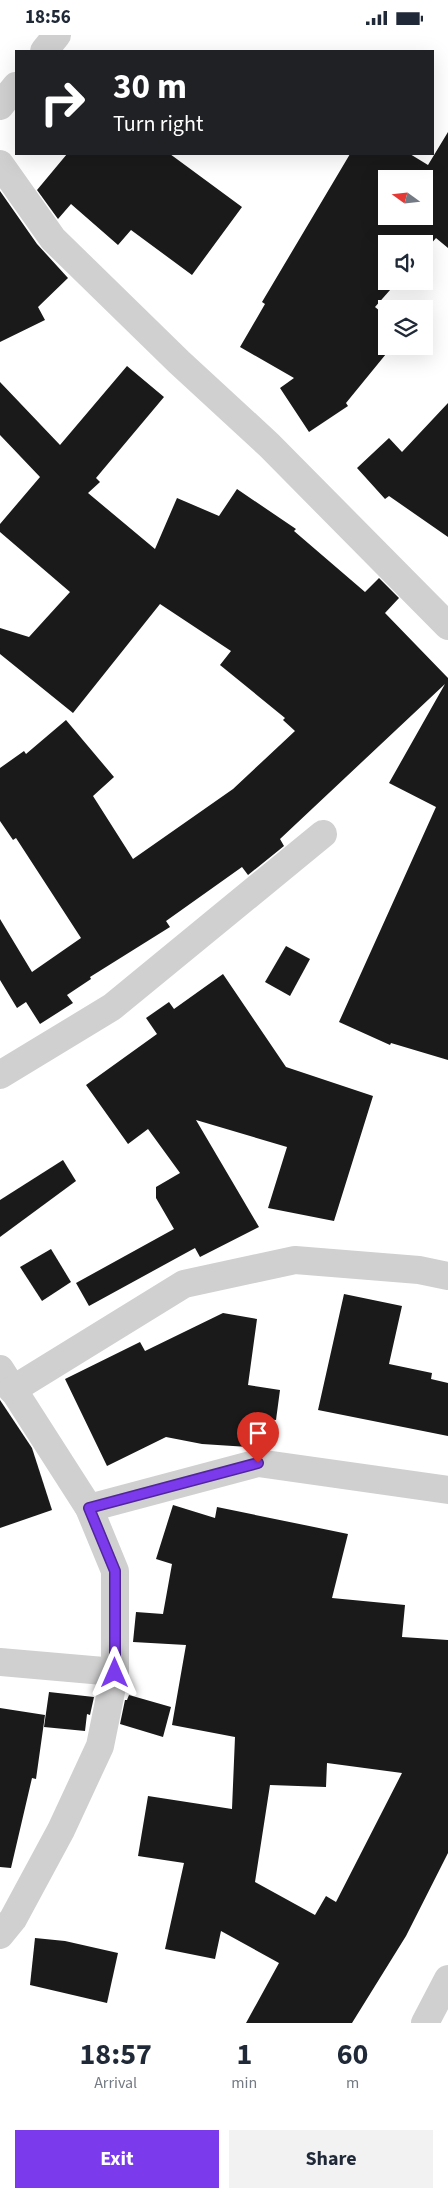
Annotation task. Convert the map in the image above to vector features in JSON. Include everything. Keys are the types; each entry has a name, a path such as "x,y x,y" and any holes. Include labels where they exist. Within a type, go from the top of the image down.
{"street":[{"path":"45,50 57,35"},
{"path":"0,106 15,87"},
{"path":"0,164 53,239 179,362 269,445 448,626"},
{"path":"0,1075 112,1007 323,835"},
{"path":"0,1935 13,1919 62,1830 100,1746 115,1673 115,1571 89,1508 6,1380 184,1284 295,1260 420,1271 448,1276"},
{"path":"89,1508 258,1463 448,1490"},
{"path":"0,1662 115,1673"},
{"path":"425,2023 448,1979"}],"building":[{"path":"448,132 448,248 436,238 433,242 433,235 378,235 378,290 390,290 381,300 378,300 375,307 378,309 378,355 385,355 346,403 348,406 309,432 280,388 294,378 240,347 265,304 262,302 349,155 412,155 428,165"},
{"path":"66,155 171,155 242,207 192,275 131,230 118,245 71,204 58,219 37,190"},
{"path":"0,191 37,244 68,278 38,307 45,320 0,342"},
{"path":"127,366 164,397 96,478 100,482 88,493 155,549 177,498 219,516 237,489 296,529 294,531 365,592 379,578 399,598 385,613 448,678 448,1060 391,1043 390,1045 339,1022 436,807 389,783 445,684 280,839 284,846 248,875 242,867 166,921 170,927 90,977 91,979 67,995 73,1003 40,1024 26,1002 17,1008 0,980 0,919 32,972 81,938 16,838 13,840 0,821 0,768 24,751 26,754 66,720 114,777 93,796 133,859 233,789 295,731 283,720 285,718 220,665 231,651 160,604 73,713 0,654 0,628 29,637 70,592 0,532 0,524 40,477 0,435 0,382 60,445"},
{"path":"448,403 448,537 389,496 385,499 357,468 389,438 402,452"},
{"path":"286,946 310,959 290,996 265,982"},
{"path":"223,974 286,1067 373,1096 334,1221 268,1208 287,1147 196,1120 259,1227 200,1257 195,1248 89,1306 76,1283 174,1229 156,1198 156,1187 180,1173 148,1129 128,1144 86,1085 157,1034 146,1018 169,1002 174,1009"},
{"path":"63,1160 76,1181 0,1237 0,1200"},
{"path":"51,1249 71,1282 42,1301 20,1267"},
{"path":"344,1294 402,1306 389,1364 432,1373 431,1379 448,1383 448,1436 318,1410"},
{"path":"223,1313 257,1319 248,1385 280,1390 276,1420 267,1419 265,1448 202,1444 166,1437 107,1466 65,1379 140,1342 145,1351"},
{"path":"0,1400 32,1448 52,1510 0,1528"},
{"path":"173,1505 215,1518 217,1507 348,1534 332,1598 405,1605 402,1637 448,1640 448,1853 406,1936 352,2023 246,2023 279,1963 221,1931 215,1959 165,1949 184,1863 138,1856 148,1796 232,1809 235,1737 172,1725 186,1645 133,1642 136,1612 163,1614 172,1564 156,1559","holes":["327,1763 402,1773 336,1902 326,1896 315,1915 255,1882 270,1785 326,1787"]},
{"path":"49,1692 94,1697 90,1715 87,1714 85,1731 44,1727"},
{"path":"129,1695 171,1707 163,1737 120,1724 125,1700 127,1700"},
{"path":"0,1708 45,1715 36,1779 32,1778 11,1868 0,1867"},
{"path":"35,1938 65,1941 118,1953 107,2003 30,1985"}],"route":[{"path":"115,1673 115,1571 89,1508 258,1463"}]}
